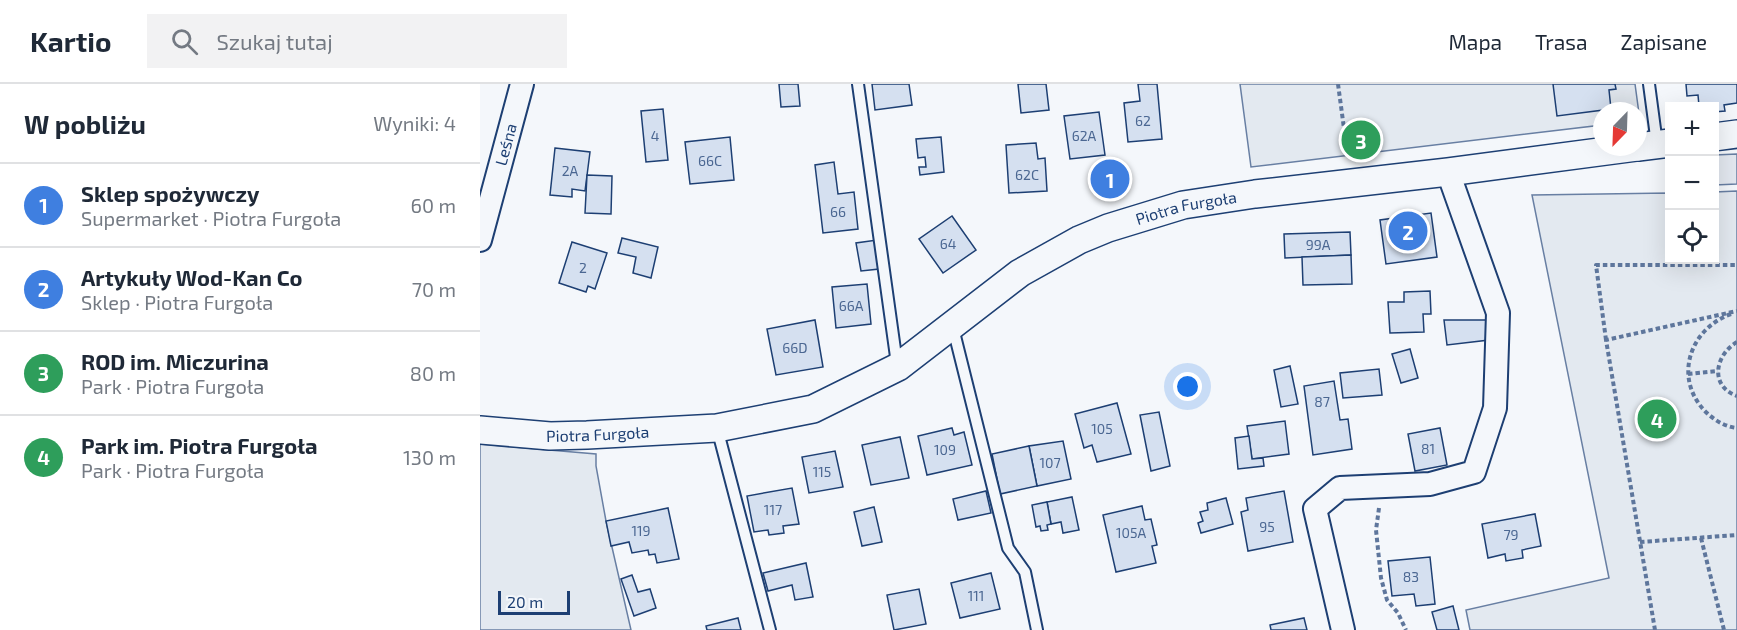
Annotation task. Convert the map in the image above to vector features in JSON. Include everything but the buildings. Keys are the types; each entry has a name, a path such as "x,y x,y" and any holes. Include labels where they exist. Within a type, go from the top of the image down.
{"street":[{"name":"Leśna","path":"480,240 522,84"},
{"path":"1719,136 1737,134"},
{"name":"Piotra Furgoła","path":"480,430 531,435 586,435 717,428 813,409 898,367 1020,273 1079,240 1108,228 1183,205 1650,145"},
{"path":"1343,630 1315,509 1340,488 1430,484 1474,472 1495,408 1498,313 1448,172"}],"lane":[{"path":"858,84 898,367"},
{"path":"1649,84 1650,145"},
{"path":"953,324 1008,548 1025,572 1037,630"},
{"path":"717,428 770,630"}],"path":[{"path":"1338,84 1351,183"},
{"path":"1655,630 1606,340 1596,265 1737,265"},
{"path":"1606,340 1737,311"},
{"path":"1737,311 1710,325 1697,338 1690,355 1688,374 1691,392 1701,408 1714,420 1737,428"},
{"path":"1737,342 1722,353 1718,371 1725,388 1737,396"},
{"path":"1688,374 1718,371"},
{"path":"1381,486 1376,530 1381,578 1387,600 1398,613 1406,630"},
{"path":"1640,542 1737,535"},
{"path":"1701,537 1724,630"}],"shaded area":[{"path":"1240,84 1635,84 1637,102 1593,102 1593,126 1251,167"},
{"path":"1737,154 1737,184 1719,185 1719,155"},
{"path":"1737,191 1737,630 1470,630 1466,610 1609,578 1532,195 1665,193 1665,264 1719,264 1719,192"},
{"path":"480,444 596,454 606,521 631,630 480,630"}],"place":[{"name":"ROD im. Miczurina","path":"1361,140"},
{"name":"Sklep spożywczy","path":"1110,179"},
{"name":"Artykuły Wod-Kan Co","path":"1408,231"},
{"name":"Park im. Piotra Furgoła","path":"1657,419"}]}
